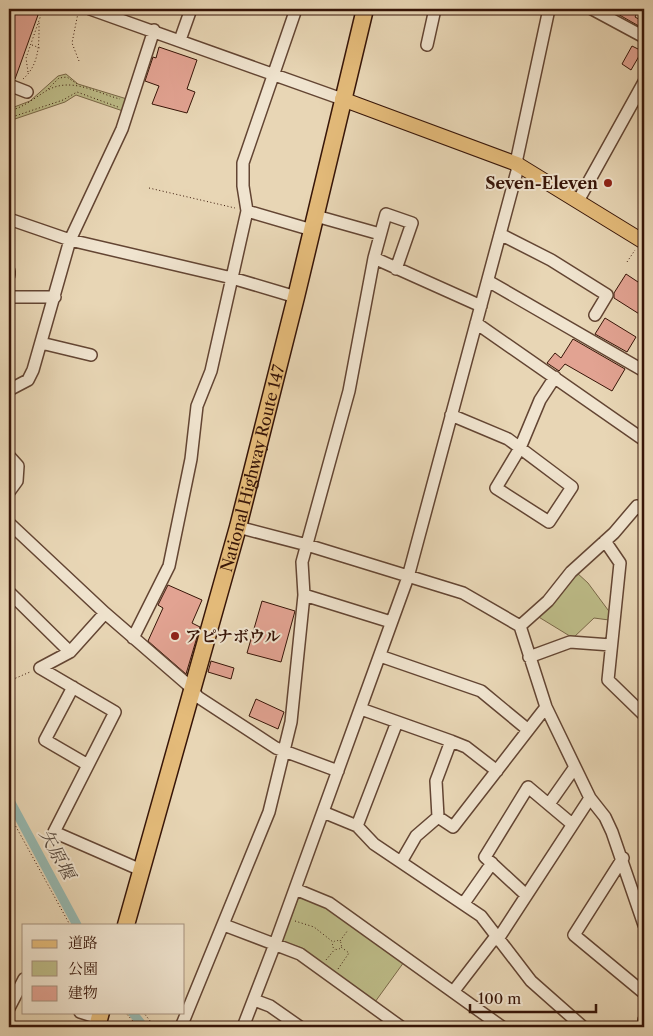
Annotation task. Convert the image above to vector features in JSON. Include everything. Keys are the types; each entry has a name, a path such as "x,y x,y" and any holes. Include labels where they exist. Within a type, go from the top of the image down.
{"highway":[{"name":"National Highway Route 147","path":"126,924 238,527 314,223 364,9"}],"main road":[{"path":"342,99 517,164 578,201 641,244"}],"street":[{"path":"90,9 154,30 342,99"},
{"path":"180,40 191,9"},
{"path":"133,638 169,566 191,459 197,406 211,371 247,211 243,186 243,163 275,76 296,9"},
{"path":"426,44 435,9"},
{"path":"243,1027 408,577 517,171 549,9"},
{"path":"592,9 611,13 644,37"},
{"path":"9,390 28,380 41,343 70,240 122,129 154,30"},
{"path":"578,201 644,82"},
{"path":"13,83 27,92"},
{"path":"247,211 380,234"},
{"path":"181,1027 269,812 291,722 304,595 302,562 349,391 374,258 386,214 412,223 396,269"},
{"path":"9,219 70,240 232,278 296,297"},
{"path":"500,234 551,260 607,295 596,315"},
{"path":"374,258 481,306"},
{"path":"488,282 644,371"},
{"path":"9,297 54,296"},
{"path":"476,324 644,440"},
{"path":"41,343 91,355"},
{"path":"451,415 508,439 520,448 572,487 549,522 496,488 520,448 540,400 555,377"},
{"path":"9,456 18,466 17,481 9,492"},
{"path":"520,626 548,601 571,572 605,542 637,506 644,511"},
{"path":"9,523 105,613 193,690 198,697 283,750 338,771"},
{"path":"238,527 307,545 463,594 520,626 546,707 590,798 605,817 623,858 644,925"},
{"path":"605,542 620,563 608,680 644,715"},
{"path":"9,592 70,652"},
{"path":"304,595 391,622"},
{"path":"40,668 70,652 105,613"},
{"path":"529,658 570,642 611,644"},
{"path":"380,656 481,691 528,729"},
{"path":"40,668 115,712 54,832 141,870"},
{"path":"73,687 45,740 88,765"},
{"path":"452,740 436,781 438,816 453,828 546,707"},
{"path":"361,709 452,740 475,753 497,771"},
{"path":"357,826 397,722"},
{"path":"549,804 575,767"},
{"path":"526,895 485,857 528,787 572,824"},
{"path":"453,992 493,940 498,939 590,798"},
{"path":"323,812 357,826 374,844 481,916 530,981 581,1026"},
{"path":"401,862 416,836 438,816"},
{"path":"623,858 574,935 644,993"},
{"path":"464,903 492,863"},
{"path":"295,889 329,903 502,1027"},
{"path":"224,925 300,954 401,1027"},
{"path":"9,1008 12,993 22,981"},
{"path":"254,1000 270,1006 300,1027"},
{"path":"85,1014 99,1019"},
{"path":"644,1020 644,1027"}],"path":[{"path":"28,73 26,70 26,58 43,9"},
{"path":"78,12 72,43 79,61"},
{"path":"13,83 25,78 40,48 39,22"},
{"path":"31,45 40,48"},
{"path":"9,111 32,102 59,78 67,77 78,85 129,106"},
{"path":"46,91 66,85 78,85"},
{"path":"9,118 63,100 77,92 129,106"},
{"path":"149,188 247,211"},
{"path":"627,262 641,244"},
{"path":"9,682 40,668"},
{"path":"9,814 69,924"},
{"path":"289,918 314,928 333,942 340,941 349,930"},
{"path":"332,977 350,953 341,947 340,941"},
{"path":"333,942 334,949"},
{"path":"324,963 334,949 341,947"},
{"path":"126,1014 138,1027"},
{"path":"145,1014 155,1027"}],"green space":[{"path":"66,74 78,84 127,99 123,111 76,95 65,102 9,121 9,109 30,101 58,76"},
{"path":"576,572 588,583 611,614 609,620 594,618 573,638 537,616 552,604"},
{"path":"299,896 327,906 404,962 375,1002 302,948 282,941"}],"building":[{"path":"9,9 21,9 38,15 15,79 9,78"},
{"path":"609,9 639,9 635,17 644,22 644,29"},
{"path":"632,46 642,51 631,70 622,64"},
{"path":"159,47 197,60 187,89 195,92 187,113 152,104 159,86 145,81 153,57 156,58"},
{"path":"626,274 644,286 644,317 614,298 614,293"},
{"path":"605,318 636,337 627,352 595,334"},
{"path":"573,339 625,369 612,391 565,364 559,371 547,363 555,353 561,358"},
{"name":"アピナボウル","path":"168,585 202,600 192,623 200,627 186,674 148,641 163,608 158,605"},
{"path":"262,601 295,611 281,662 247,653"},
{"path":"211,661 234,668 231,679 208,672"},
{"path":"256,699 284,712 278,729 249,716"}],"waterway":[{"name":"矢原堰","path":"9,799 76,924"},
{"name":"矢原堰","path":"134,1014 144,1027"}],"place":[{"name":"Seven-Eleven","path":"608,183"},
{"name":"アピナボウル","path":"175,636"}]}
